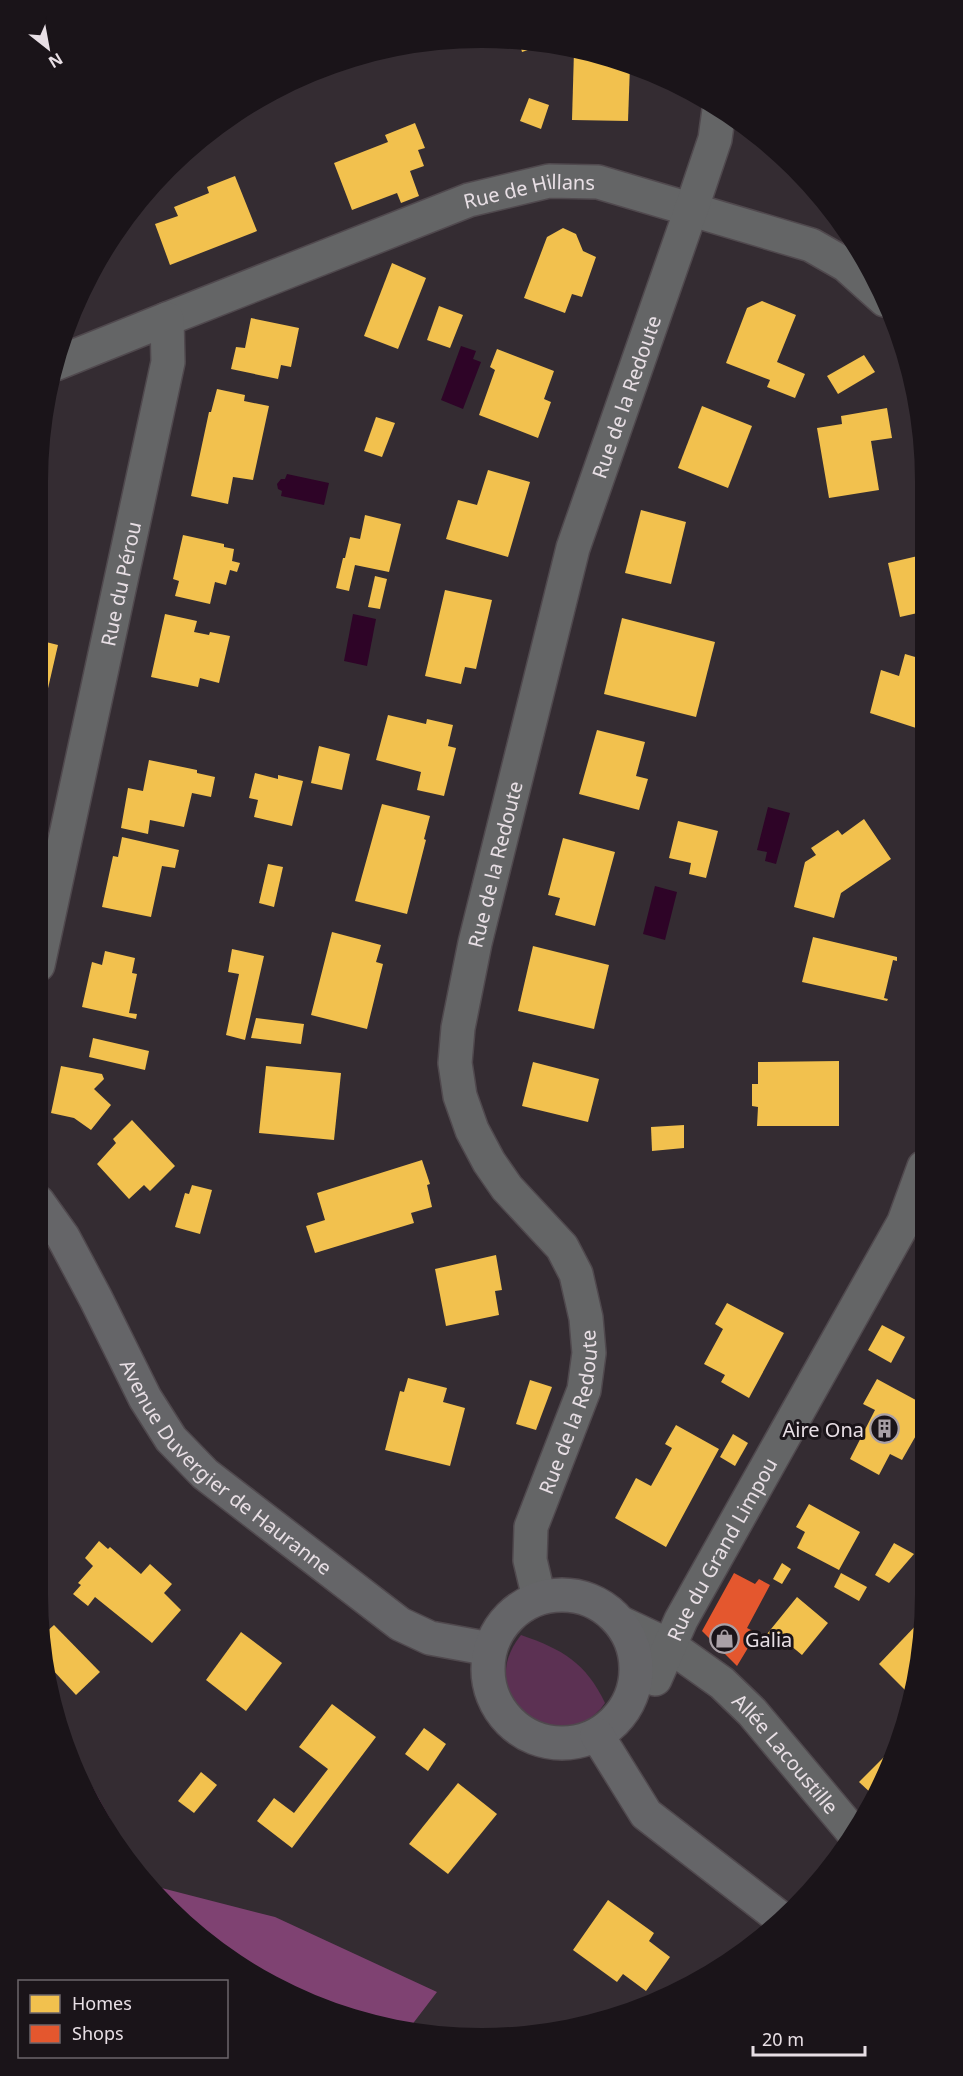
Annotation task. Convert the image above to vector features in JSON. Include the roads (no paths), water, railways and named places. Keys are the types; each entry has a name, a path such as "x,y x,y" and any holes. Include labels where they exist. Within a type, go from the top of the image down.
{"main road":[{"name":"Avenue Duvergier de Hauranne","path":"48,1217 68,1248 145,1398 171,1439 205,1474 400,1624 430,1638 490,1649"},
{"path":"562,1595 584,1598 604,1608 621,1623 632,1642 636,1664 645,1682 615,1723 597,1735 574,1743 549,1743 525,1735 506,1719 493,1698 487,1674 490,1649 501,1627 518,1610 539,1598 562,1595"},
{"path":"597,1735 645,1814 774,1913"}],"street":[{"name":"Rue de la Redoute","path":"539,1598 530,1560 531,1527 584,1390 589,1353 586,1318 576,1274 561,1247 507,1188 489,1162 472,1130 460,1096 455,1063 458,1028 475,943 573,548 715,139 718,118"},
{"name":"Rue de Hillans","path":"167,319 470,200 549,181 598,182 811,245 846,265 867,284"},
{"path":"66,360 167,319"},
{"name":"Rue du Pérou","path":"48,919 168,362 167,319"},
{"name":"Rue du Grand Limpou","path":"645,1682 670,1646 681,1620 904,1222 915,1192"},
{"name":"Allée Lacoustille","path":"621,1623 670,1646 716,1680 752,1712 848,1826"},
{"name":"Allée Lacoustille","path":"645,1682 664,1675 716,1680"}],"place":[{"name":"Aire Ona","path":"885,1429"},
{"name":"Galia","path":"724,1639"}]}
